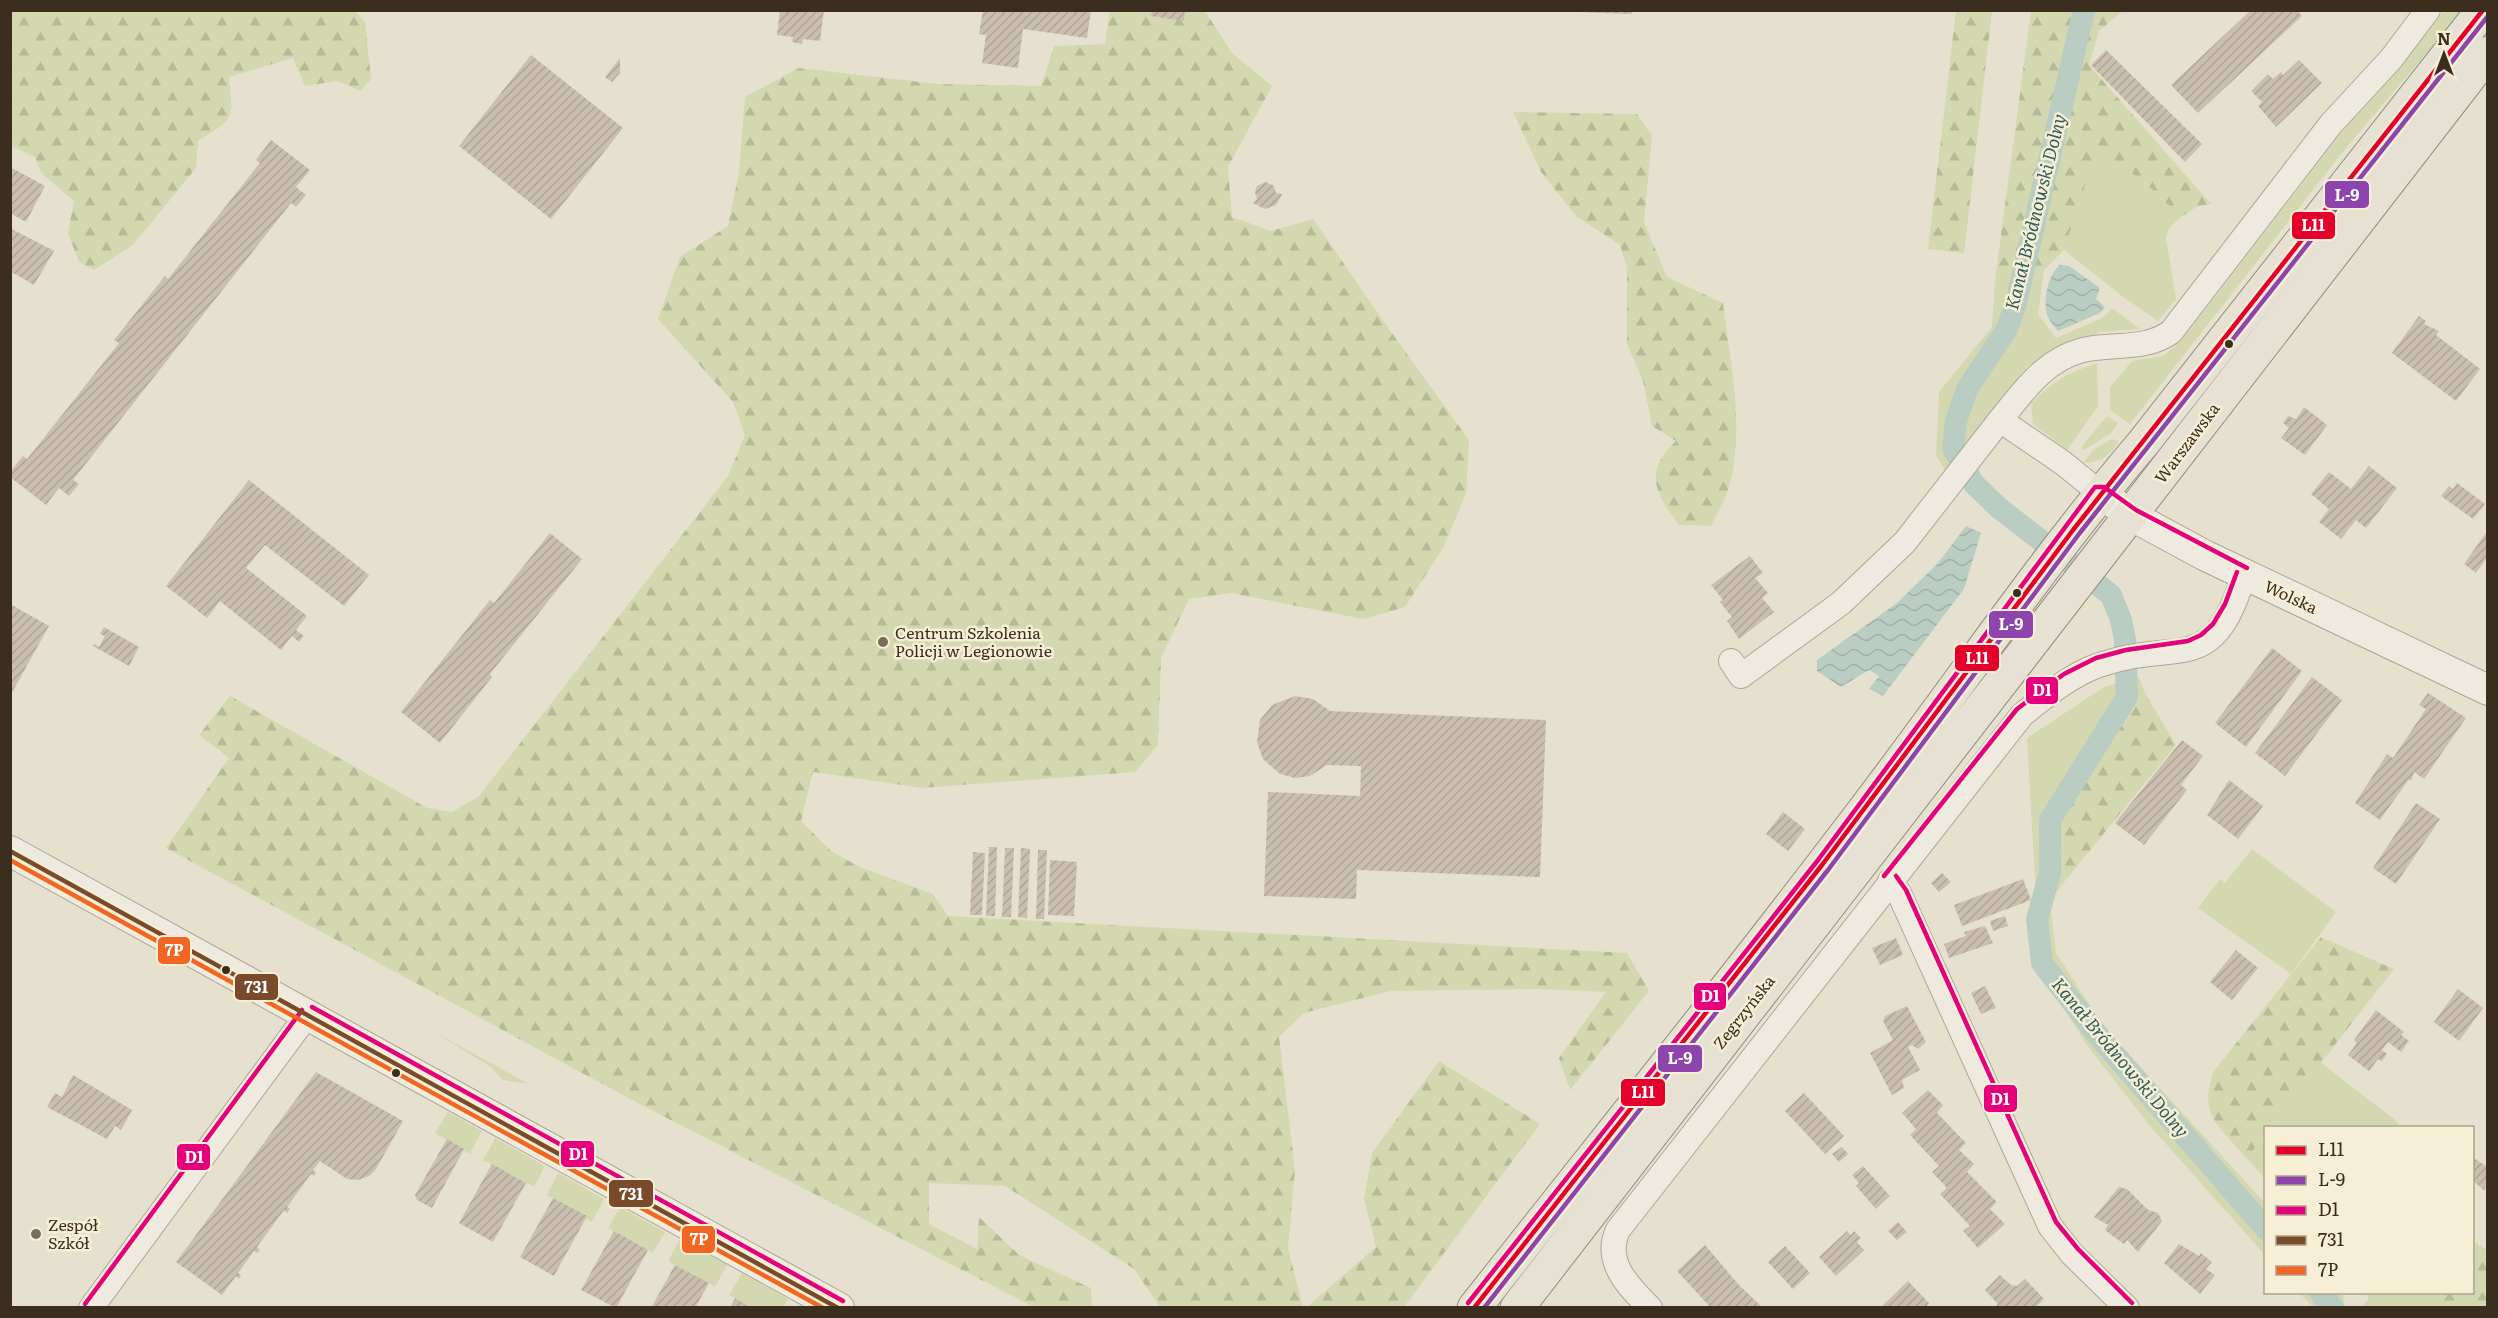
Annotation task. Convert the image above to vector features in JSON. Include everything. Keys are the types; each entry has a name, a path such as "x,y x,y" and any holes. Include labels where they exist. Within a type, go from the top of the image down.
{"main road":[{"name":"Warszawska","path":"1878,816 2036,576 2100,493 2152,433 2483,10"},
{"name":"Warszawska","path":"1878,816 2132,516 2487,54"},
{"name":"Zegrzyńska","path":"1474,1308 1629,1114 1878,816"},
{"name":"Zegrzyńska","path":"1516,1308 1878,816"}],"street":[{"path":"1736,668 1841,603 1905,542 2038,374 2054,362 2082,351 2142,345 2160,340 2171,332 2331,124 2391,58 2428,10"},
{"path":"2000,420 2063,463 2100,493"},
{"name":"Wolska","path":"2100,493 2132,516 2244,575 2487,690"},
{"path":"2127,1308 2072,1254 2050,1226 1899,893 1890,881 2022,715 2046,695 2086,671 2148,653 2189,650 2199,647 2215,635 2228,618 2244,575"},
{"path":"10,851 839,1308"},
{"name":"Zegrzyńska","path":"1650,1308 1616,1267 1612,1251 1618,1230 1890,881"},
{"path":"91,1308 308,1014"}],"green space":[{"path":"11,11 355,11 365,22 371,79 360,91 337,81 305,86 293,58 229,77 231,110 229,116 226,122 198,141 196,168 133,245 94,270 79,262 68,233 74,201 42,174 35,157 11,146"},
{"path":"1110,11 1205,11 1232,53 1272,86 1228,167 1232,217 1271,231 1313,219 1469,440 1466,494 1443,548 1405,607 1363,619 1231,593 1189,599 1161,658 1158,745 1135,772 922,788 813,772 801,821 831,851 860,867 933,894 948,916 1627,953 1649,991 1570,1090 1559,1058 1606,992 1536,989 1390,991 1304,1013 1279,1037 1295,1170 1288,1248 1303,1307 1160,1307 1134,1269 1005,1186 929,1183 929,1224 977,1249 979,1217 1019,1255 1091,1288 1092,1307 1034,1307 632,1100 166,848 229,758 199,735 230,696 427,808 452,812 479,796 728,476 745,435 733,402 658,319 680,257 728,226 739,172 745,97 799,68 938,84 1041,86 1054,46 1105,44"},
{"path":"1956,11 1992,11 1964,253 1928,249"},
{"path":"2031,11 2123,11 2099,31 2089,65 2211,204 2198,206 2181,217 2152,189 2130,172 2107,160 2094,157 2064,250 2044,270 1995,280"},
{"path":"2444,11 2462,11 2342,153 2130,424 2110,410 2110,387 2132,361 2163,356 2182,340 2349,123 2399,67"},
{"path":"1513,112 1637,114 1652,136 1644,222 1667,277 1723,303 1735,391 1735,457 1730,485 1711,526 1679,525 1659,493 1656,473 1659,463 1676,441 1652,426 1643,381 1627,344 1627,268 1620,245 1576,216 1541,172"},
{"path":"2093,157 2119,165 2130,172 2181,217 2170,227 2166,237 2176,299 2158,321 2064,250"},
{"path":"2044,270 2038,314 2056,338 2104,317 2112,308 2140,329 2097,332 2097,337 2079,340 2051,351 2028,366 1945,470 1936,456 1939,392 1992,327 1995,280"},
{"path":"2097,363 2098,406 2067,450 2033,424 2031,404 2046,389 2061,379"},
{"path":"2107,416 2118,423 2111,433 2084,450 2082,446"},
{"path":"2112,439 2119,441 2112,451 2100,460 2083,463 2093,450"},
{"path":"2139,677 2145,693 2065,807 2062,822 2065,881 2050,901 2056,953 2104,1027 2264,1202 2264,1254 2150,1126 2089,1048 2034,962 2028,939 2031,900 2036,898 2027,738 2104,687"},
{"path":"2145,693 2176,745 2065,881 2062,822 2065,807"},
{"path":"2252,849 2336,912 2291,974 2198,908 2220,879 2225,883"},
{"path":"2321,937 2394,969 2272,1126 2264,1126 2264,1135 2247,1159 2220,1129 2210,1110 2209,1086 2214,1071"},
{"path":"434,1032 529,1084 503,1080 491,1067"},
{"path":"1439,1061 1540,1124 1404,1307 1307,1307 1376,1247 1364,1199 1372,1153"},
{"path":"2320,1062 2399,1123 2397,1126 2272,1126"},
{"path":"448,1112 482,1131 470,1154 435,1133"},
{"path":"2264,1135 2264,1177 2247,1159"},
{"path":"495,1138 545,1166 534,1187 483,1160"},
{"path":"558,1173 604,1199 592,1222 547,1195"},
{"path":"620,1207 665,1232 653,1253 608,1228"},
{"path":"680,1239 727,1265 715,1287 668,1261"},
{"path":"2474,1242 2487,1250 2487,1307 2419,1307 2430,1294 2474,1294"},
{"path":"742,1273 788,1299 783,1307 752,1307 729,1295"},
{"path":"2300,1294 2343,1294 2344,1305 2341,1307 2313,1307"},
{"path":"2366,1294 2430,1294 2419,1307 2362,1307 2369,1298"}],"water":[{"path":"2060,265 2069,266 2100,288 2096,299 2105,307 2100,313 2058,331 2047,313 2046,298 2049,282"},
{"path":"1966,526 1981,533 1964,589 1883,696 1869,689 1879,676 1869,670 1841,687 1817,671 1817,660 1897,603 1938,563"}],"building":[{"path":"780,10 824,10 820,41 803,39 802,44 792,42 793,37 777,35"},
{"path":"983,10 1091,10 1087,38 1023,29 1018,68 982,63 986,35 979,34"},
{"path":"1152,10 1185,10 1184,21 1151,16"},
{"path":"1579,10 1632,10 1632,14 1579,12"},
{"path":"2251,10 2297,10 2302,16 2198,113 2171,85"},
{"path":"2106,50 2202,144 2185,162 2091,65"},
{"path":"531,55 623,128 551,219 459,146"},
{"path":"620,58 620,73 612,82 605,77"},
{"path":"2299,60 2322,83 2276,127 2258,106 2262,102 2251,91 2268,74 2273,79 2281,72 2283,75"},
{"path":"271,140 310,170 296,187 306,195 296,207 291,203 73,480 79,484 69,496 59,488 46,505 10,477 10,472 23,456 27,459 119,343 114,340 165,276 168,279 260,163 256,160"},
{"path":"10,167 45,186 26,222 10,213"},
{"path":"1266,182 1274,186 1276,193 1282,194 1276,205 1265,209 1253,203 1257,199 1255,192 1257,186"},
{"path":"10,228 54,251 34,285 10,271"},
{"path":"2419,316 2426,321 2424,324 2439,331 2436,335 2480,369 2456,401 2392,353"},
{"path":"2304,407 2327,425 2305,455 2281,438 2289,428 2283,423 2288,416 2296,419"},
{"path":"2369,466 2397,488 2366,528 2356,520 2341,539 2319,522 2329,509 2311,494 2329,472 2351,489"},
{"path":"249,480 369,575 344,606 265,545 246,568 307,616 296,630 304,636 299,642 292,636 281,650 220,601 207,618 166,586"},
{"path":"2457,483 2485,504 2473,519 2441,496 2449,486 2453,489"},
{"path":"2488,530 2488,556 2476,573 2464,564"},
{"path":"550,533 582,559 490,674 492,677 440,743 401,712 490,600 494,603"},
{"path":"1750,556 1763,573 1755,578 1768,593 1762,598 1774,612 1739,639 1727,621 1732,617 1720,602 1723,600 1711,585"},
{"path":"10,604 49,626 10,696"},
{"path":"104,627 139,647 129,666 93,646 94,644 99,647 105,636 100,634"},
{"path":"2272,648 2302,671 2246,747 2215,723"},
{"path":"2312,677 2342,700 2285,776 2255,753"},
{"path":"2428,693 2466,718 2424,779 2414,772 2411,781 2409,779 2380,820 2355,803 2387,754 2393,758 2426,709 2419,705"},
{"path":"1295,696 1313,699 1330,711 1546,720 1540,877 1357,870 1356,899 1264,896 1268,792 1360,796 1361,766 1327,765 1310,776 1295,778 1280,774 1263,759 1257,742 1260,720 1272,705"},
{"path":"2182,740 2203,756 2181,785 2187,790 2144,845 2115,823"},
{"path":"2229,780 2263,806 2238,839 2207,815"},
{"path":"2416,803 2440,819 2396,884 2373,868"},
{"path":"1783,812 1805,829 1788,851 1766,834"},
{"path":"989,847 997,847 995,916 986,916"},
{"path":"1005,848 1014,848 1011,917 1002,917"},
{"path":"1021,848 1030,849 1027,918 1018,917"},
{"path":"1038,850 1047,850 1044,919 1036,919"},
{"path":"973,852 985,853 982,915 970,915"},
{"path":"1050,860 1077,862 1074,916 1048,915"},
{"path":"1942,873 1951,882 1939,892 1931,883"},
{"path":"2023,879 2031,900 1962,926 1954,905"},
{"path":"2005,916 2008,926 1993,931 1990,921"},
{"path":"1985,926 1993,943 1949,958 1944,944 1966,936 1964,932"},
{"path":"1896,938 1903,955 1880,965 1872,948"},
{"path":"2236,950 2258,968 2232,1000 2210,982"},
{"path":"1985,986 1996,1008 1981,1014 1971,993"},
{"path":"2458,989 2483,1008 2459,1041 2434,1022"},
{"path":"1907,1006 1926,1042 1918,1049 1912,1045 1908,1047 1920,1070 1902,1080 1904,1088 1892,1095 1870,1053 1893,1040 1883,1021 1885,1016"},
{"path":"2376,1010 2404,1032 2401,1035 2409,1041 2401,1052 2388,1042 2382,1050 2387,1054 2382,1061 2378,1059 2369,1071 2348,1055 2357,1043 2354,1040"},
{"path":"316,1072 403,1121 376,1169 369,1176 358,1180 347,1179 320,1161 313,1170 316,1173 314,1176 311,1174 287,1207 290,1209 287,1213 284,1210 257,1247 260,1250 257,1253 254,1251 238,1273 241,1275 239,1279 236,1276 222,1295 176,1262"},
{"path":"73,1075 132,1110 121,1130 115,1126 107,1139 47,1107 55,1093 62,1097"},
{"path":"1928,1090 1943,1105 1937,1113 1966,1143 1959,1150 1974,1164 1967,1172 1997,1202 1990,1209 2005,1224 1978,1248 1963,1231 1970,1226 1940,1194 1947,1188 1932,1172 1939,1166 1910,1135 1916,1129 1902,1113"},
{"path":"1804,1093 1844,1136 1825,1154 1785,1111"},
{"path":"447,1139 464,1149 432,1208 417,1200 415,1195"},
{"path":"1842,1147 1848,1154 1839,1162 1832,1154"},
{"path":"2474,1158 2488,1167 2485,1191 2474,1182"},
{"path":"492,1164 526,1183 493,1242 459,1223"},
{"path":"1863,1166 1890,1196 1876,1209 1856,1186 1859,1183 1852,1175"},
{"path":"2119,1187 2127,1189 2148,1210 2158,1213 2162,1221 2138,1252 2127,1240 2124,1244 2105,1230 2108,1225 2094,1217"},
{"path":"553,1198 587,1216 554,1276 520,1257"},
{"path":"1898,1222 1907,1232 1897,1240 1888,1231"},
{"path":"614,1231 648,1250 616,1308 581,1290"},
{"path":"1847,1231 1851,1235 1854,1231 1861,1238 1857,1242 1864,1250 1836,1276 1819,1257"},
{"path":"2179,1244 2199,1256 2201,1253 2212,1262 2206,1269 2215,1275 2200,1294 2164,1263"},
{"path":"1705,1245 1739,1285 1763,1308 1711,1308 1677,1271"},
{"path":"1785,1246 1810,1273 1793,1289 1768,1262"},
{"path":"675,1265 709,1283 704,1292 695,1308 651,1308"},
{"path":"2000,1275 2011,1285 2017,1286 2025,1279 2044,1299 2035,1308 1994,1308 1998,1304 1985,1290"},
{"path":"1908,1281 1929,1303 1925,1308 1885,1308 1883,1305"},
{"path":"735,1298 752,1308 730,1308"}],"waterway":[{"name":"Kanał Bródnowski Dolny","path":"2084,10 2016,303 2007,329 1967,389 1956,421 1953,448 1974,484 1999,508 2111,595 2121,620 2125,640 2127,697 2050,820 2050,873 2037,919 2042,963 2100,1038 2264,1227"},
{"name":"Kanał Bródnowski Dolny","path":"2322,1294 2333,1308"}],"transit line":[{"name":"L11","path":"1474,1308 1822,865 2073,530 2483,10"},
{"name":"L-9","path":"1484,1308 1828,870 2079,534 2488,16"},
{"name":"D1","path":"1468,1303 1818,860 2095,487 2104,487 2136,510 2247,568"},
{"name":"D1","path":"1884,876 2017,709 2064,674 2096,658 2126,650 2188,641 2201,635 2213,624 2225,604 2237,572"},
{"name":"731","path":"10,851 838,1308"},
{"name":"7P","path":"10,860 823,1308"},
{"name":"D1","path":"1896,876 1906,890 2056,1222 2078,1249 2132,1303"},
{"name":"D1","path":"312,1007 843,1301"},
{"name":"D1","path":"85,1304 302,1010"}],"place":[{"name":"Centrum Szkolenia Policji w Legionowie","path":"883,642"},
{"name":"Zespół Szkół","path":"36,1234"}]}
